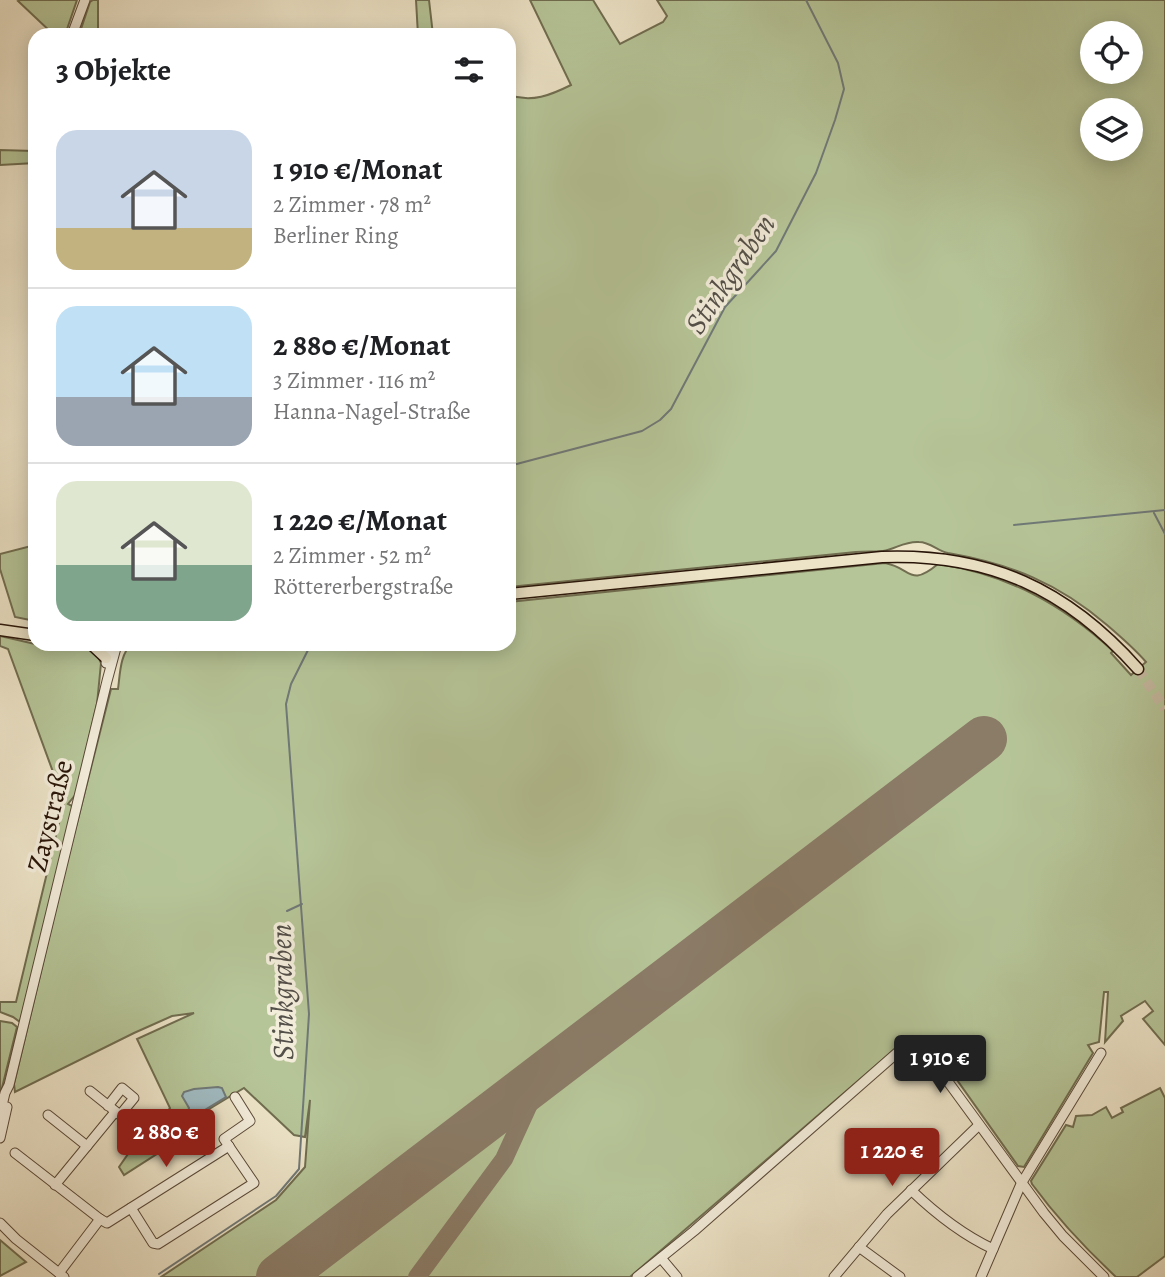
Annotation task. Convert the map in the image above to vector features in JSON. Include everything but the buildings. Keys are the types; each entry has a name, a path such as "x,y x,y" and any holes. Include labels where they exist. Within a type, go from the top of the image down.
{"main road":[{"path":"516,593 882,557 950,559 995,570 1061,601 1106,635 1138,669"},
{"path":"0,630 28,634"},
{"path":"98,651 106,658"}],"street":[{"path":"75,28 85,0"},
{"name":"Zaystraße","path":"106,651 107,681"},
{"name":"Zaystraße","path":"0,1114 115,651"},
{"path":"637,1277 694,1231 906,1045 917,1043 1021,1184 1063,1236 1104,1277"},
{"path":"981,1277 1021,1184 1101,1053"},
{"name":"Zaystraße","path":"0,1138 10,1093 9,1085"},
{"path":"55,1185 87,1146 111,1108 90,1091"},
{"path":"131,1208 153,1243 158,1244 254,1183 224,1139 250,1121 235,1097"},
{"path":"48,1115 87,1146"},
{"path":"834,1277 911,1190 979,1125"},
{"path":"15,1153 107,1223 229,1146"},
{"path":"911,1190 946,1222 993,1249"},
{"path":"0,1223 62,1275 100,1219"},
{"path":"0,1231 16,1239"},
{"path":"859,1247 900,1277"},
{"path":"660,1258 677,1277"}],"green space":[{"path":"77,0 67,28 47,28 18,1"},
{"path":"98,0 98,28 81,28 90,2"},
{"path":"416,0 429,0 432,28 418,28"},
{"path":"530,0 593,0 620,44 663,22 667,16 657,0 1165,0 1165,1045 1143,1019 1153,1011 1145,1001 1121,1016 1123,1021 1105,1042 1108,992 1104,992 1099,1042 1088,1045 1093,1053 1024,1167 1018,1166 935,1049 924,1039 909,1037 630,1277 161,1277 276,1200 305,1167 310,1100 305,1137 294,1135 244,1088 201,1114 205,1123 124,1175 119,1167 135,1144 139,1147 170,1108 137,1039 194,1013 172,1016 15,1092 14,1084 66,866 111,689 118,689 127,651 516,651 516,601 885,563 916,576 938,564 987,575 1032,594 1074,619 1113,651 1111,653 1131,675 1146,662 1089,610 1052,587 1033,577 993,563 944,552 923,542 883,551 516,586 516,97 533,98 549,95 571,85"},
{"path":"0,150 28,151 28,163 0,165"},
{"path":"28,547 28,620 15,617 0,569 0,554"},
{"path":"0,636 28,642 28,651 93,651 101,663 97,704 76,794 68,804 74,807 20,1022 0,1012 0,1002 16,1002 64,802 8,649 0,646"},
{"path":"0,1021 12,1023 17,1027 0,1096"},
{"path":"1160,1088 1165,1098 1165,1256 1137,1277 1116,1277 1061,1221 1031,1181 1066,1125 1073,1127 1076,1116 1092,1115 1106,1107 1112,1118 1123,1112 1121,1108"},
{"path":"0,1240 26,1262 0,1276"}],"water":[{"path":"222,1088 226,1097 195,1116 196,1123 181,1133 177,1126 189,1108 182,1096 184,1092"}],"waterway":[{"name":"Stinkgraben","path":"516,464 642,431 660,420 671,409 725,307 776,251 816,173 844,89 838,63 806,0"},
{"path":"1014,525 1165,510"},
{"path":"1154,513 1165,534"},
{"name":"Stinkgraben","path":"159,1274 276,1196 299,1169 309,1014 286,704 291,684 308,651"},
{"path":"287,911 302,904"}],"taxiway":[{"path":"417,1277 504,1159 541,1078"},
{"path":"301,1261 310,1277"}],"runway":[{"path":"279,1277 984,739"}],"tunnel":[{"path":"1138,669 1165,709"}]}
